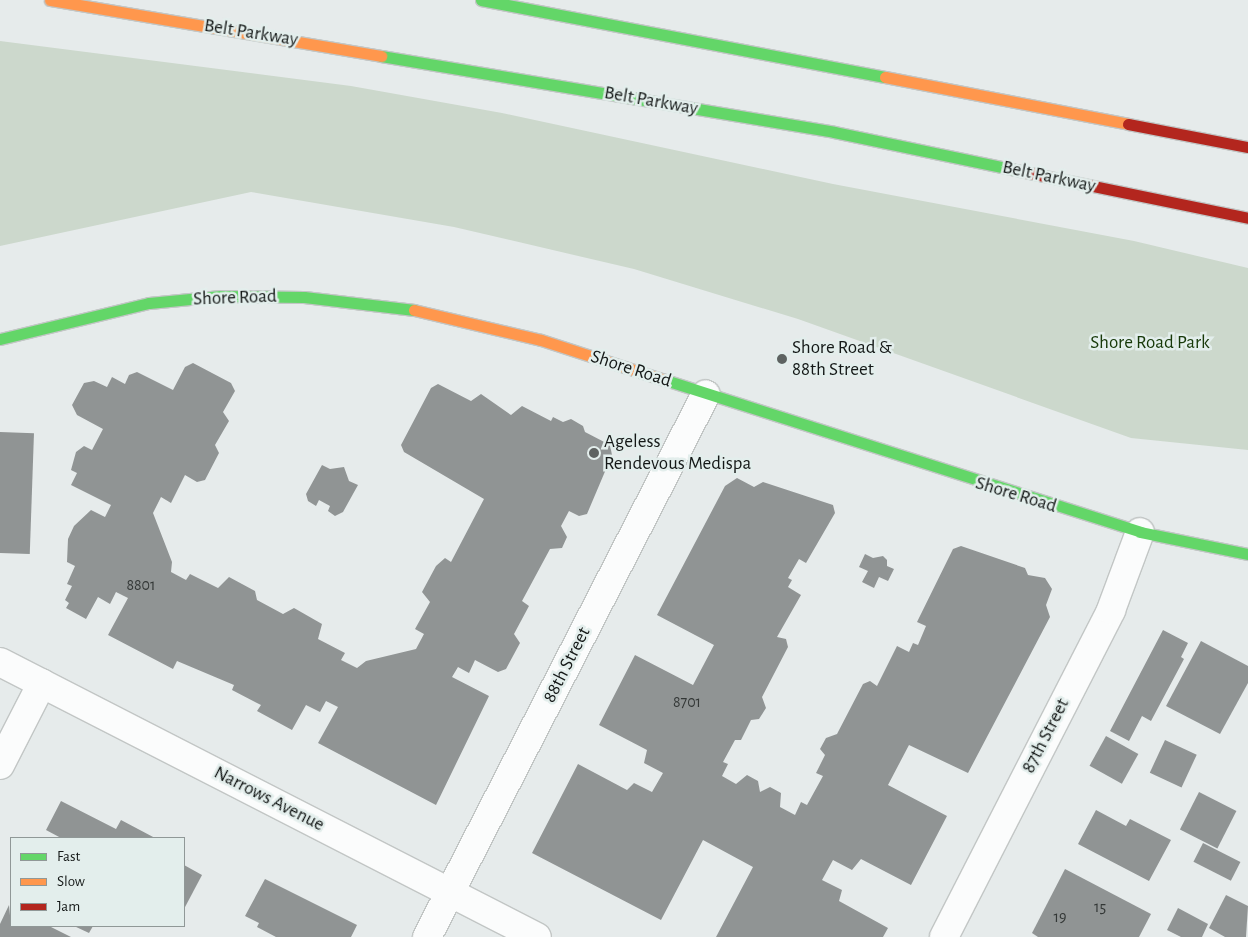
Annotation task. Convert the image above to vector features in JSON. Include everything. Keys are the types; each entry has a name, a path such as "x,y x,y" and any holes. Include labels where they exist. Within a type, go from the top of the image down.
{"main road":[{"name":"Belt Parkway","path":"50,0 834,132 1248,218"},
{"path":"482,0 1248,147"},
{"name":"Shore Road","path":"0,339 149,303 222,296 304,297 414,310 541,340 1140,532 1248,554"}],"street":[{"name":"88th Street","path":"427,937 706,394"},
{"name":"87th Street","path":"944,937 1111,610 1140,532"},
{"name":"Narrows Avenue","path":"0,662 537,937"},
{"path":"0,765 42,683"}],"green space":[{"name":"Shore Road Park","path":"0,41 351,86 502,113 833,184 1134,241 1248,268 1248,450 1131,438 798,319 634,269 454,227 251,192 0,246"}],"building":[{"path":"193,363 231,383 235,391 223,412 229,421 215,445 219,453 205,480 197,482 185,475 171,503 161,497 153,513 172,562 171,572 186,580 190,574 218,588 229,577 255,591 257,600 283,614 294,608 322,624 318,639 345,653 341,660 357,668 366,661 416,649 424,634 415,629 430,602 422,592 436,566 445,558 451,562 484,499 404,452 401,445 431,388 438,384 471,401 481,394 511,415 522,406 551,421 553,417 563,422 571,419 583,426 585,432 610,445 612,455 587,514 579,516 569,511 561,526 567,537 562,548 550,549 522,601 529,606 514,634 520,643 506,669 498,672 475,660 469,673 458,667 452,677 489,696 436,805 318,743 338,707 326,701 320,712 306,705 292,730 257,711 261,705 232,690 234,685 177,661 173,669 108,635 128,598 116,592 110,604 98,597 86,619 66,608 69,603 65,600 72,586 67,584 75,566 67,562 68,539 74,526 91,510 105,517 111,505 71,485 77,473 71,470 76,452 84,446 92,450 103,429 77,415 72,405 84,383 94,381 107,387 112,377 125,384 129,375 137,372 173,390 185,367"},
{"path":"0,432 34,433 30,554 0,553"},
{"path":"322,465 330,469 344,467 349,481 358,485 343,512 335,516 328,511 330,506 319,500 316,506 308,501 306,494"},
{"path":"737,478 754,487 763,482 833,505 835,513 806,563 799,559 788,578 792,580 788,587 801,595 777,637 786,639 788,647 762,697 766,708 759,719 751,720 741,740 735,740 723,762 728,764 722,776 736,784 747,775 758,781 760,792 770,787 781,793 780,807 795,815 801,802 807,805 823,776 816,773 825,755 820,749 826,738 837,734 863,684 870,681 877,686 897,646 909,652 913,643 918,645 926,626 917,622 953,549 961,546 1025,568 1028,575 1045,578 1052,589 1046,605 1050,617 968,773 909,745 888,785 947,816 911,885 861,859 852,870 833,860 822,880 842,890 839,901 888,928 883,937 716,937 753,867 703,840 661,920 532,853 578,764 627,790 634,783 652,792 663,773 644,763 647,750 599,725 635,655 693,685 714,645 657,615 725,486"},
{"path":"865,554 873,558 883,556 887,560 887,566 894,569 888,581 879,577 874,588 862,582 868,571 859,567"},
{"path":"1163,630 1188,643 1181,657 1184,659 1151,721 1142,716 1129,741 1110,731"},
{"path":"1201,641 1248,666 1248,683 1220,734 1166,706"},
{"path":"1106,736 1138,754 1122,784 1090,766"},
{"path":"1165,740 1197,755 1182,787 1150,773"},
{"path":"1199,792 1236,811 1217,848 1180,829"},
{"path":"61,801 116,829 121,820 153,837 59,837 46,830"},
{"path":"1096,810 1126,826 1130,819 1171,840 1149,881 1078,844"},
{"path":"1203,843 1240,862 1231,881 1193,862"},
{"path":"185,866 202,875 185,907"},
{"path":"1065,869 1151,914 1139,937 1038,937 1032,933"},
{"path":"265,879 357,925 351,937 276,937 257,927 259,923 245,916"},
{"path":"1226,895 1248,906 1246,937 1225,937 1209,928"},
{"path":"9,905 10,927 51,927 71,937 0,937 0,924"},
{"path":"1178,908 1208,924 1202,937 1181,937 1167,930"},
{"path":"76,927 92,927 89,933"}],"traffic: fast":[{"path":"481,0 885,77"},
{"path":"381,56 834,132 1020,171"},
{"path":"0,339 149,303 221,296 304,297 414,310"},
{"path":"665,380 1140,532 1248,554"}],"traffic: slow":[{"path":"50,0 381,56"},
{"path":"885,77 1128,124"},
{"path":"414,310 541,340 665,380"}],"traffic: jam":[{"path":"1128,124 1248,147"},
{"path":"1020,171 1248,218"}],"place":[{"name":"Shore Road & 88th Street","path":"782,359"},
{"name":"Ageless Rendevous Medispa","path":"594,453"}]}
